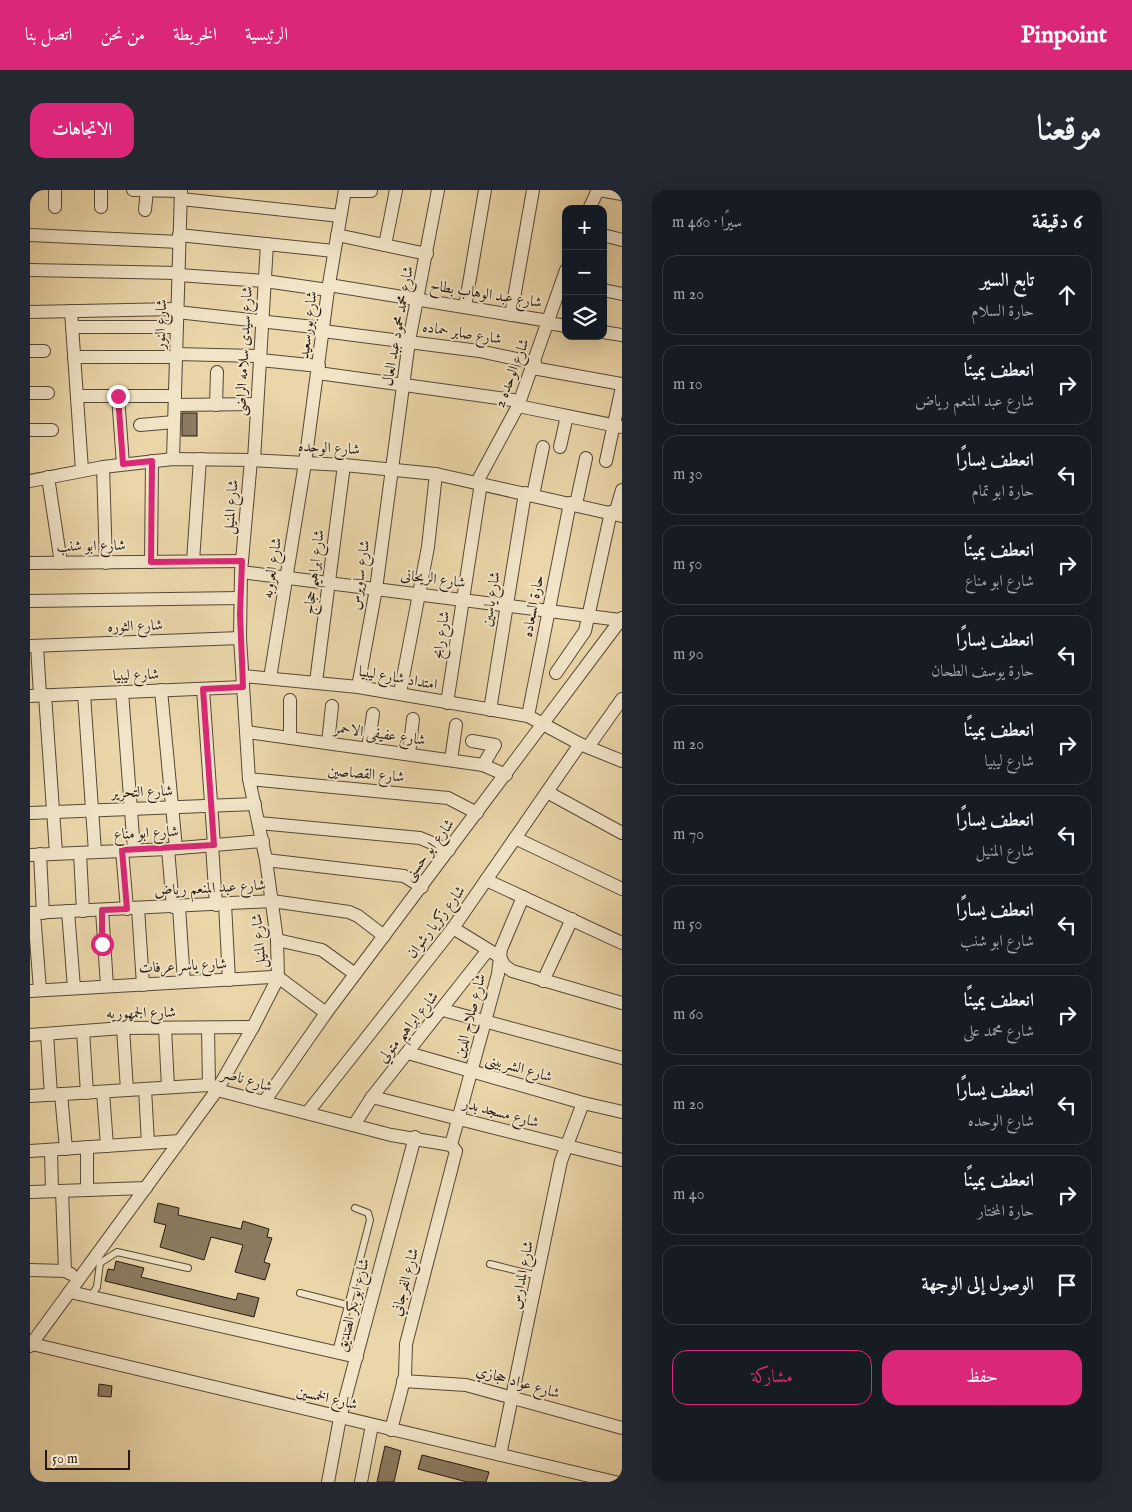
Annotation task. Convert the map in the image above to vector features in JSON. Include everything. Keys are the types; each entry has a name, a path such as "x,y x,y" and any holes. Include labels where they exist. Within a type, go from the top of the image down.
{"street":[{"path":"55,207 56,190"},
{"path":"101,207 102,190"},
{"path":"133,190 181,193 340,216"},
{"path":"145,210 147,190"},
{"path":"345,190 371,191"},
{"name":"شارع بورسعيد","path":"305,463 319,370 328,288 345,190"},
{"path":"384,245 396,190"},
{"name":"شارع محمد محمود عبد العال","path":"391,468 409,342 438,190"},
{"path":"465,307 485,190"},
{"path":"511,315 533,190"},
{"path":"591,205 599,190 622,194"},
{"name":"شارع النور","path":"173,459 181,193"},
{"path":"30,235 179,238 334,251"},
{"path":"337,235 427,254"},
{"path":"607,237 622,240"},
{"name":"شارع سيدى سلامه الراضى","path":"253,460 267,244"},
{"name":"شارع عبد الوهاب بطاح","path":"30,270 178,274 265,281 418,300 562,325"},
{"name":"شارع الوحده 2","path":"479,483 519,404 562,285"},
{"path":"607,291 622,294"},
{"name":"شارع صابر حماده","path":"30,312 177,310 479,351 622,385"},
{"path":"71,311 82,470"},
{"path":"72,327 177,327"},
{"path":"607,333 622,335"},
{"path":"30,351 44,351"},
{"path":"74,357 176,355 260,358 519,404 618,426"},
{"path":"216,405 217,372"},
{"path":"606,461 618,426 622,385"},
{"path":"30,393 48,393"},
{"path":"77,396 118,396 216,405 258,404"},
{"path":"118,396 123,464"},
{"path":"560,448 567,416"},
{"path":"140,425 174,422"},
{"path":"30,430 52,430"},
{"name":"شارع ياسين","path":"490,710 506,605 529,494 543,447"},
{"name":"حارة السعاده","path":"528,716 548,610 586,458"},
{"name":"شارع الوحده","path":"30,481 104,466 173,459 253,460 344,465 391,468 436,474 616,514"},
{"path":"193,562 200,459"},
{"name":"شارع المنيل","path":"31,1345 180,1141 213,1087 253,1028 278,978 277,940 272,901 263,841 249,779 240,638 242,566 253,460"},
{"path":"151,562 152,461"},
{"name":"شارع العروبه","path":"270,678 305,463"},
{"name":"شارع ابراهيم حجاج","path":"316,682 344,465"},
{"path":"104,466 106,563"},
{"name":"شارع ساويرس","path":"358,686 376,589 391,468"},
{"path":"400,693 430,537 436,474"},
{"path":"48,477 61,563"},
{"name":"شارع رابح","path":"446,703 463,600 479,483"},
{"path":"556,673 585,632 622,490"},
{"name":"شارع ابو شنب","path":"30,563 193,562 242,566"},
{"name":"شارع الريحانى","path":"242,566 287,578 621,619"},
{"path":"30,601 240,598"},
{"name":"شارع ابو حسنى","path":"264,1102 326,1013 544,726 621,619"},
{"name":"شارع الثوره","path":"33,646 240,638"},
{"path":"33,646 54,812 56,854"},
{"name":"امتداد شارع ليبيا","path":"243,682 270,678 358,686 528,716 544,726 622,761"},
{"name":"شارع ليبيا","path":"38,695 203,689 243,682"},
{"path":"203,689 213,845 229,980"},
{"path":"161,690 172,807 172,848 176,907 184,982"},
{"path":"122,692 130,809 128,850 133,909 143,985"},
{"path":"84,694 95,852"},
{"name":"شارع زكريا رشوان","path":"308,1112 453,928 547,792 622,699"},
{"path":"290,700 290,738"},
{"path":"328,743 332,706"},
{"path":"368,748 373,714"},
{"path":"409,754 413,719"},
{"path":"452,760 456,725"},
{"name":"شارع عفيفى الاحمر","path":"247,732 483,765 506,775"},
{"path":"472,741 495,745 483,765"},
{"name":"شارع القصاصين","path":"249,779 448,798 477,813"},
{"path":"547,792 622,833"},
{"name":"شارع التحرير","path":"30,813 256,804"},
{"path":"259,823 420,838 450,850"},
{"path":"515,838 622,889"},
{"name":"شارع ابو مناع","path":"35,854 172,848 263,841"},
{"path":"80,852 83,911"},
{"path":"35,854 35,990"},
{"path":"266,860 404,876 422,887"},
{"path":"486,880 622,943"},
{"name":"شارع صلاح الدين","path":"451,1145 498,974 500,957 523,896"},
{"name":"شارع عبد المنعم رياض","path":"36,913 272,901 349,912 358,916 384,936"},
{"path":"102,910 107,986"},
{"path":"68,911 74,988"},
{"path":"544,981 572,919"},
{"path":"453,928 500,957 504,965 512,971 622,1003"},
{"path":"277,940 322,950 355,974"},
{"name":"شارع ابراهيم متولي","path":"354,1125 372,1097 443,1010 488,950"},
{"path":"278,978 326,1013"},
{"name":"شارع ياسر عرفات","path":"35,990 278,978"},
{"path":"443,1010 622,1058"},
{"path":"123,1028 127,1090"},
{"name":"شارع الجمهوريه","path":"30,1035 123,1028 253,1028"},
{"path":"165,1028 168,1087"},
{"path":"208,1028 213,1087"},
{"path":"83,1031 87,1093"},
{"path":"46,1034 66,1149"},
{"name":"شارع الشربينى","path":"408,1053 583,1103 622,1112"},
{"name":"شارع ناصر","path":"30,1096 168,1087 213,1087 391,1135 415,1137 451,1145"},
{"path":"146,1089 148,1143"},
{"path":"103,1092 107,1146"},
{"name":"شارع مسجد بدر","path":"372,1097 622,1160"},
{"name":"شارع المدارس","path":"500,1455 565,1147 583,1103"},
{"name":"شارع ابو بكر الصديق","path":"328,1482 340,1418 415,1137"},
{"path":"30,1151 180,1141"},
{"name":"شارع الفرجاني","path":"391,1430 405,1376 406,1344 456,1151 451,1145"},
{"path":"87,1147 87,1190"},
{"path":"51,1150 65,1271"},
{"path":"30,1192 146,1188"},
{"path":"30,1270 65,1271 78,1281"},
{"path":"70,1292 357,1357"},
{"name":"شارع الخمسين","path":"31,1345 616,1482"},
{"name":"شارع عواد حجازي","path":"403,1381 460,1384 622,1428"},
{"path":"361,1482 372,1425"}],"lane":[{"path":"336,1352 370,1220 368,1213 355,1208"},
{"path":"91,1296 97,1287 100,1263 117,1252 188,1268"},
{"path":"490,1264 538,1276"},
{"path":"300,1293 348,1305"}],"building":[{"path":"182,413 197,413 197,436 182,436"},
{"path":"158,1203 179,1208 178,1215 241,1229 243,1221 269,1229 267,1237 272,1238 264,1262 270,1264 265,1280 235,1272 243,1245 211,1237 204,1260 160,1247 166,1225 154,1222"},
{"path":"116,1261 144,1268 141,1277 236,1300 238,1293 259,1298 254,1317 105,1281 108,1269 114,1270"},
{"path":"99,1384 112,1386 111,1397 98,1396"},
{"path":"385,1446 401,1451 394,1482 377,1482"},
{"path":"422,1455 489,1472 486,1482 467,1482 418,1469"}],"route":[{"path":"102,944 102,910 127,909 122,850 214,845 203,689 243,687 240,638 242,561 151,562 152,461 123,464 118,396"}]}
